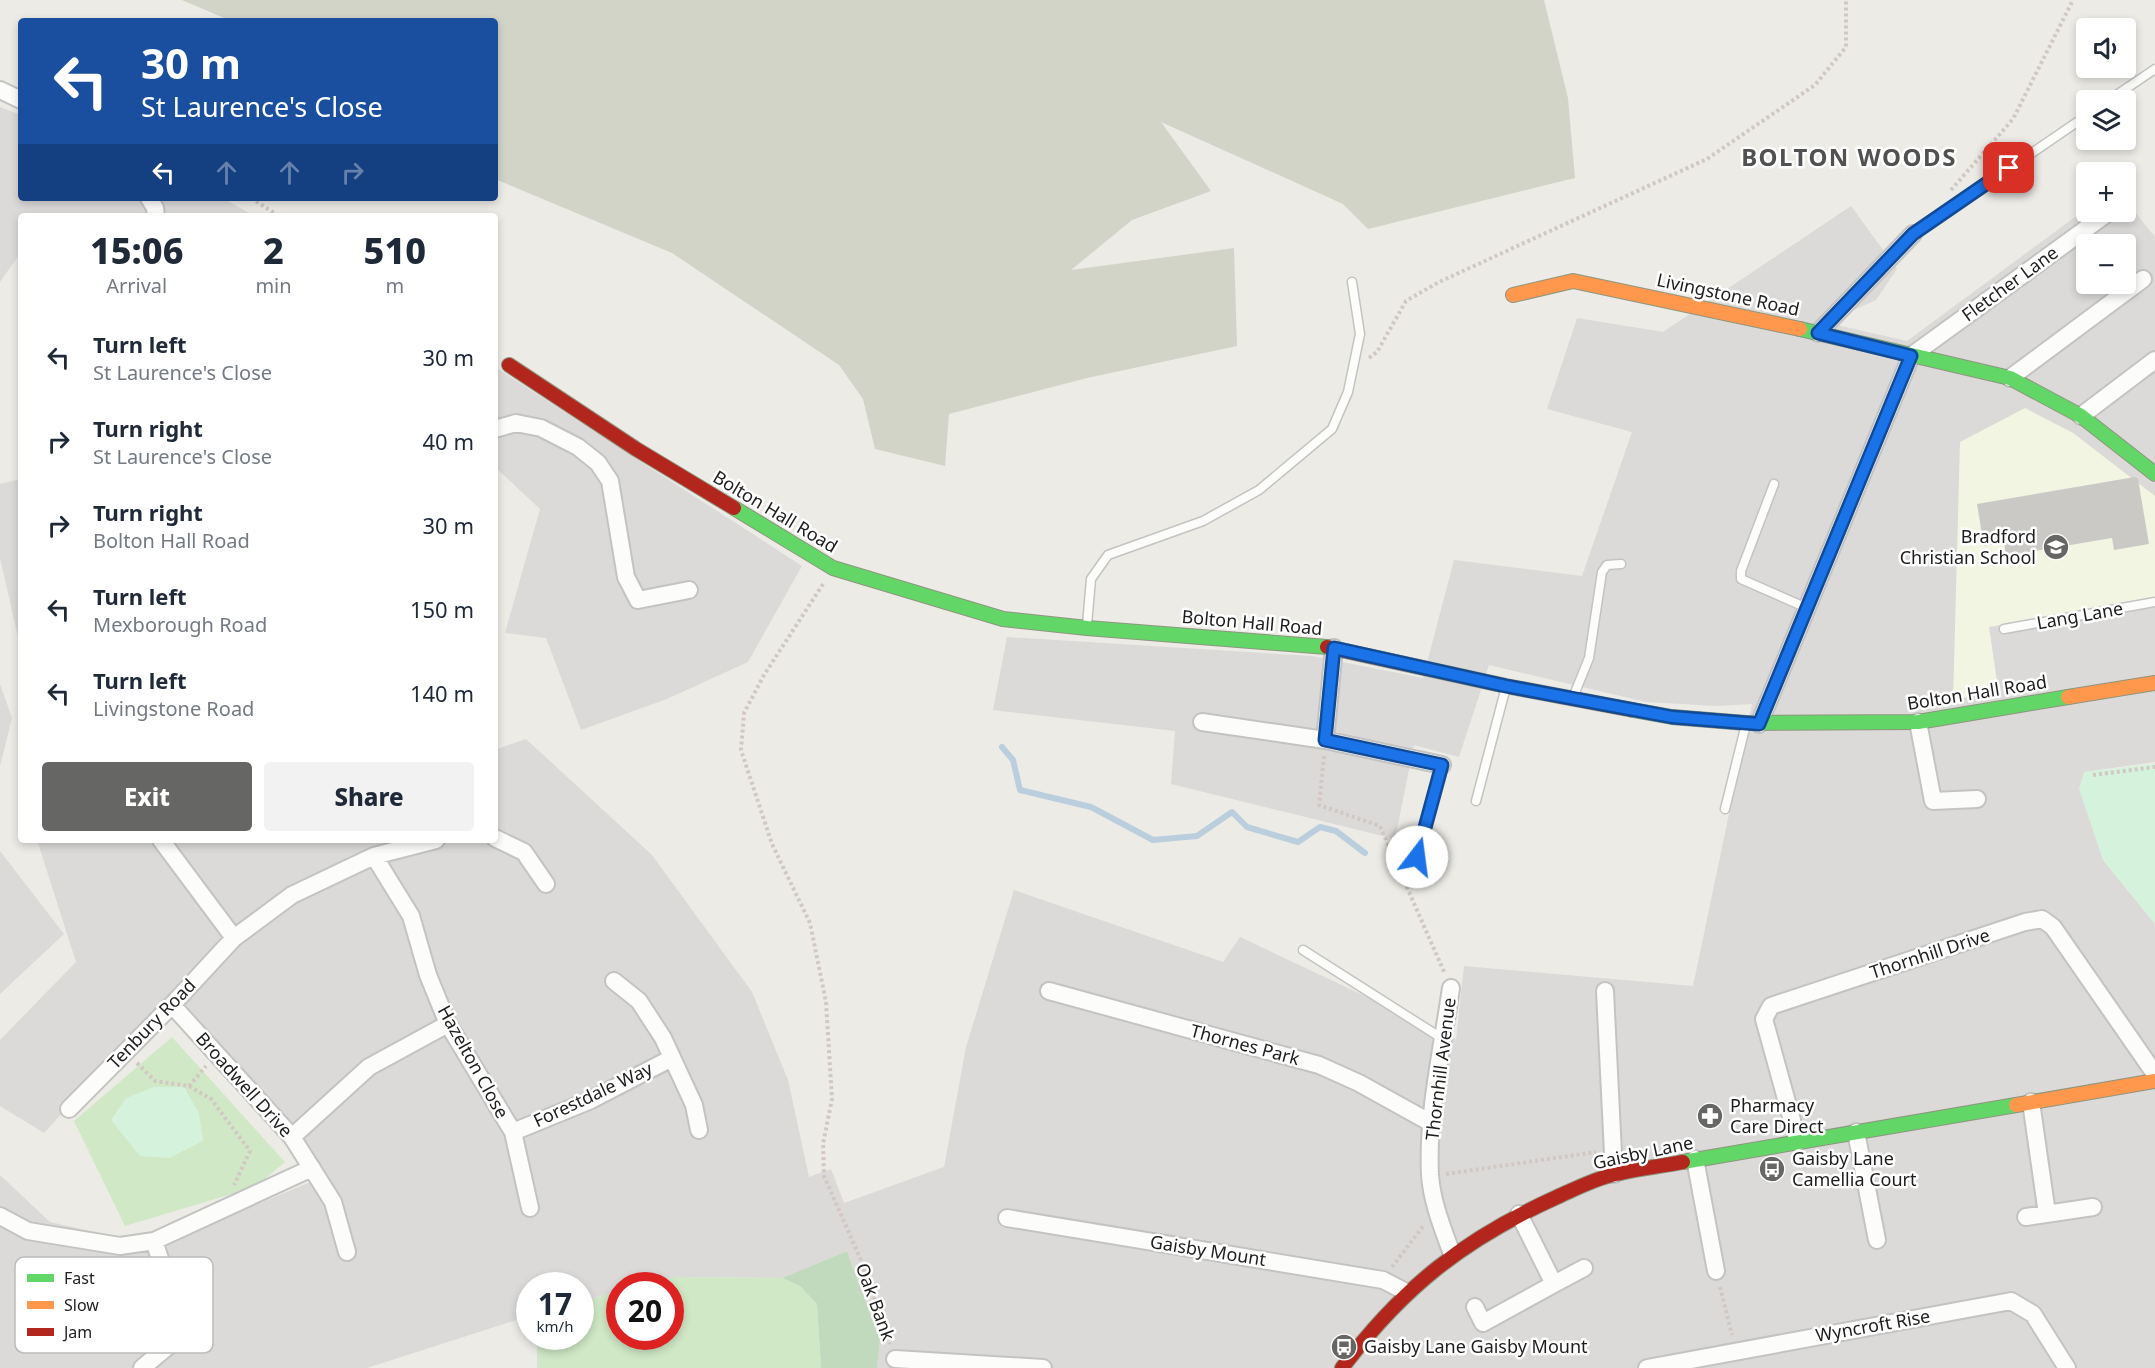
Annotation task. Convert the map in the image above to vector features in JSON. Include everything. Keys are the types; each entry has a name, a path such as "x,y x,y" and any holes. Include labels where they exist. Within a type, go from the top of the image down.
{"street":[{"path":"0,90 18,99"},
{"name":"Fletcher Lane","path":"1911,356 2095,222"},
{"path":"1818,333 1913,234"},
{"path":"2010,378 2143,279"},
{"name":"Livingstone Road","path":"1514,295 1573,281 1818,333 2010,378 2081,416 2151,465"},
{"path":"1752,724 1806,608 1911,356"},
{"path":"2081,416 2155,360"},
{"name":"Bolton Hall Road","path":"509,365 636,449 833,568 1003,619 1334,648 1573,699 1672,717 1752,724 1918,722 2155,683"},
{"path":"498,428 516,423 541,428 578,447 598,463 610,481 626,578 638,600 689,590"},
{"path":"1325,740 1334,648"},
{"path":"1202,722 1325,740 1442,765"},
{"path":"1918,722 1933,801 1977,799"},
{"path":"498,839 524,852 546,884"},
{"path":"163,843 234,938"},
{"name":"Tenbury Road","path":"69,1109 126,1053 234,938 292,895 374,856 424,843"},
{"name":"Hazelton Close","path":"374,856 411,916 428,975 448,1024 513,1132 530,1208"},
{"name":"Thornhill Drive","path":"1798,1142 1764,1018 1771,1006 2042,919 2053,927 2155,1074"},
{"name":"Forestdale Way","path":"614,981 639,1001 663,1038 694,1105 699,1130"},
{"name":"Thornhill Avenue","path":"1451,988 1431,1123 1430,1176 1436,1209 1452,1254"},
{"name":"Thornes Park","path":"1049,991 1319,1065 1359,1083 1431,1123"},
{"path":"1605,991 1614,1174"},
{"name":"Broadwell Drive","path":"172,1005 292,1137 333,1202 348,1252"},
{"path":"292,1137 369,1067 448,1024"},
{"name":"Forestdale Way","path":"513,1132 591,1100 672,1058"},
{"name":"Gaisby Lane","path":"1342,1368 1356,1348 1406,1292 1452,1254 1519,1214 1566,1191 1614,1174 2155,1081"},
{"path":"2031,1102 2047,1214"},
{"path":"1856,1132 1877,1240"},
{"path":"1695,1159 1716,1271"},
{"path":"0,1216 28,1231 120,1246 154,1241 312,1168"},
{"path":"2026,1217 2093,1207"},
{"path":"1519,1214 1554,1284"},
{"name":"Gaisby Mount","path":"1007,1218 1383,1280 1406,1292"},
{"path":"154,1241 159,1257"},
{"path":"1475,1307 1483,1323 1584,1268"},
{"name":"Wyncroft Rise","path":"1647,1368 2011,1301 2033,1314 2067,1368"},
{"path":"142,1368 160,1353"},
{"name":"Oak Bank","path":"895,1359 1043,1368"}],"lane":[{"path":"2124,90 2155,69"},
{"path":"1913,234 2076,123"},
{"path":"1086,628 1091,579 1108,555 1203,521 1259,490 1332,429 1348,392 1360,334 1352,282"},
{"path":"1774,484 1741,571 1741,579 1806,608"},
{"path":"1573,699 1588,658 1602,572 1607,565 1621,564"},
{"name":"Lang Lane","path":"2004,629 2155,603"},
{"path":"1476,801 1506,686"},
{"path":"1725,809 1752,724"},
{"path":"1417,857 1442,765"},
{"path":"1303,950 1444,1039"}],"path":[{"path":"1353,372 1377,352 1406,301 1439,282 1707,159 1815,85 1846,47 1846,0"},
{"path":"1944,199 2013,118 2073,0"},
{"path":"256,201 274,213"},
{"name":"Oak Bank","path":"833,568 764,675 744,713 741,750 772,844 810,923 826,1002 832,1099 823,1144 824,1176 860,1258 895,1359"},
{"path":"1325,740 1319,805 1380,826 1451,988"},
{"path":"2093,774 2155,767"},
{"path":"126,1053 155,1081 189,1086 211,1099 250,1151 231,1190"},
{"path":"189,1086 215,1053"},
{"path":"1430,1176 1612,1150"},
{"path":"1383,1280 1436,1209"},
{"path":"1716,1271 1736,1350"}],"shaded area":[{"path":"182,0 1544,0 1568,98 1575,178 1368,229 1343,204 1161,122 1211,191 1132,220 1071,270 1234,248 1237,346 1087,378 949,414 945,466 875,449 863,399 839,365 672,253 498,180 498,18 224,18"},
{"path":"0,107 18,114 18,201 228,201 249,213 18,213 18,256 0,282"},
{"path":"1851,206 1897,269 1876,300 1852,311 1837,325 1907,341 2076,216 2076,222 2136,222 2136,213 2155,237 2155,762 2084,772 2103,860 2155,924 2155,1368 877,1368 880,1341 847,1251 782,1278 684,1277 684,1272 606,1272 606,1295 594,1298 594,1272 516,1272 516,1320 367,1368 0,1368 0,1175 50,1222 113,1236 171,1240 325,1176 292,1124 171,994 44,1133 0,1106 0,1040 76,962 38,843 498,843 498,749 526,739 652,855 752,992 788,1080 809,1177 831,1169 844,1203 944,1167 966,1047 1014,890 1223,962 1240,937 1456,1039 1464,966 1693,986 1752,704 1717,706 1646,702 1489,665 1459,757 1414,745 1395,839 1171,784 1175,731 993,710 1007,637 1312,656 1423,678 1454,560 1582,576 1632,432 1547,409 1577,318 1663,332"},
{"path":"498,369 802,566 748,662 667,699 581,730 546,638 505,633 540,509 498,470"},
{"name":"Bradford Christian School","path":"2025,408 2073,433 2155,496 2155,598 1989,627 1998,688 1953,701 1960,442"},
{"path":"18,480 18,637 0,558 0,484"},
{"path":"0,684 12,718 0,766"},
{"path":"2155,764 2155,924 2103,860 2079,789 2084,772"},
{"path":"0,851 64,934 0,994"},
{"path":"154,1087 184,1087 199,1113 203,1141 169,1158 140,1156 111,1120 126,1098"}],"green space":[{"path":"172,1037 285,1162 255,1187 125,1226 74,1121"},
{"path":"847,1251 880,1341 877,1368 821,1368 817,1304 800,1286 782,1278"},
{"path":"684,1277 782,1278 800,1286 817,1304 821,1368 537,1368 537,1350 594,1350 594,1298 606,1295 606,1350 684,1350"}],"building":[{"path":"2135,477 2138,479 2149,544 2114,550 2112,538 2006,556 2004,543 1984,546 1977,504"}],"waterway":[{"path":"1002,747 1013,760 1020,790 1091,807 1153,840 1197,836 1232,812 1247,827 1298,842 1320,827 1336,831 1365,853"}],"traffic: fast":[{"path":"1800,329 2010,378 2081,416 2155,474"},
{"path":"734,508 833,568 1003,619 1327,647"},
{"path":"1633,710 1672,717 1746,723 1918,722 2068,697"},
{"path":"1683,1162 2016,1105"}],"traffic: slow":[{"path":"1513,295 1573,281 1800,329"},
{"path":"2068,697 2155,683"},
{"path":"2016,1105 2155,1081"}],"traffic: jam":[{"path":"509,365 636,449 734,508"},
{"path":"1327,647 1506,686 1633,710"},
{"path":"1342,1368 1388,1313 1412,1289 1464,1248 1493,1230 1557,1197 1601,1178 1683,1162"}],"place":[{"name":"Bradford Christian School","path":"2056,547"},
{"name":"Pharmacy Care Direct","path":"1710,1116"},
{"name":"Gaisby Lane Camellia Court","path":"1772,1169"},
{"name":"Gaisby Lane Gaisby Mount","path":"1344,1347"}],"district":[{"name":"BOLTON WOODS","path":"1849,158"}],"route":[{"path":"1417,857 1442,765 1325,740 1334,648 1506,686 1672,717 1759,724 1911,356 1818,333 1913,234 2009,168"}]}
